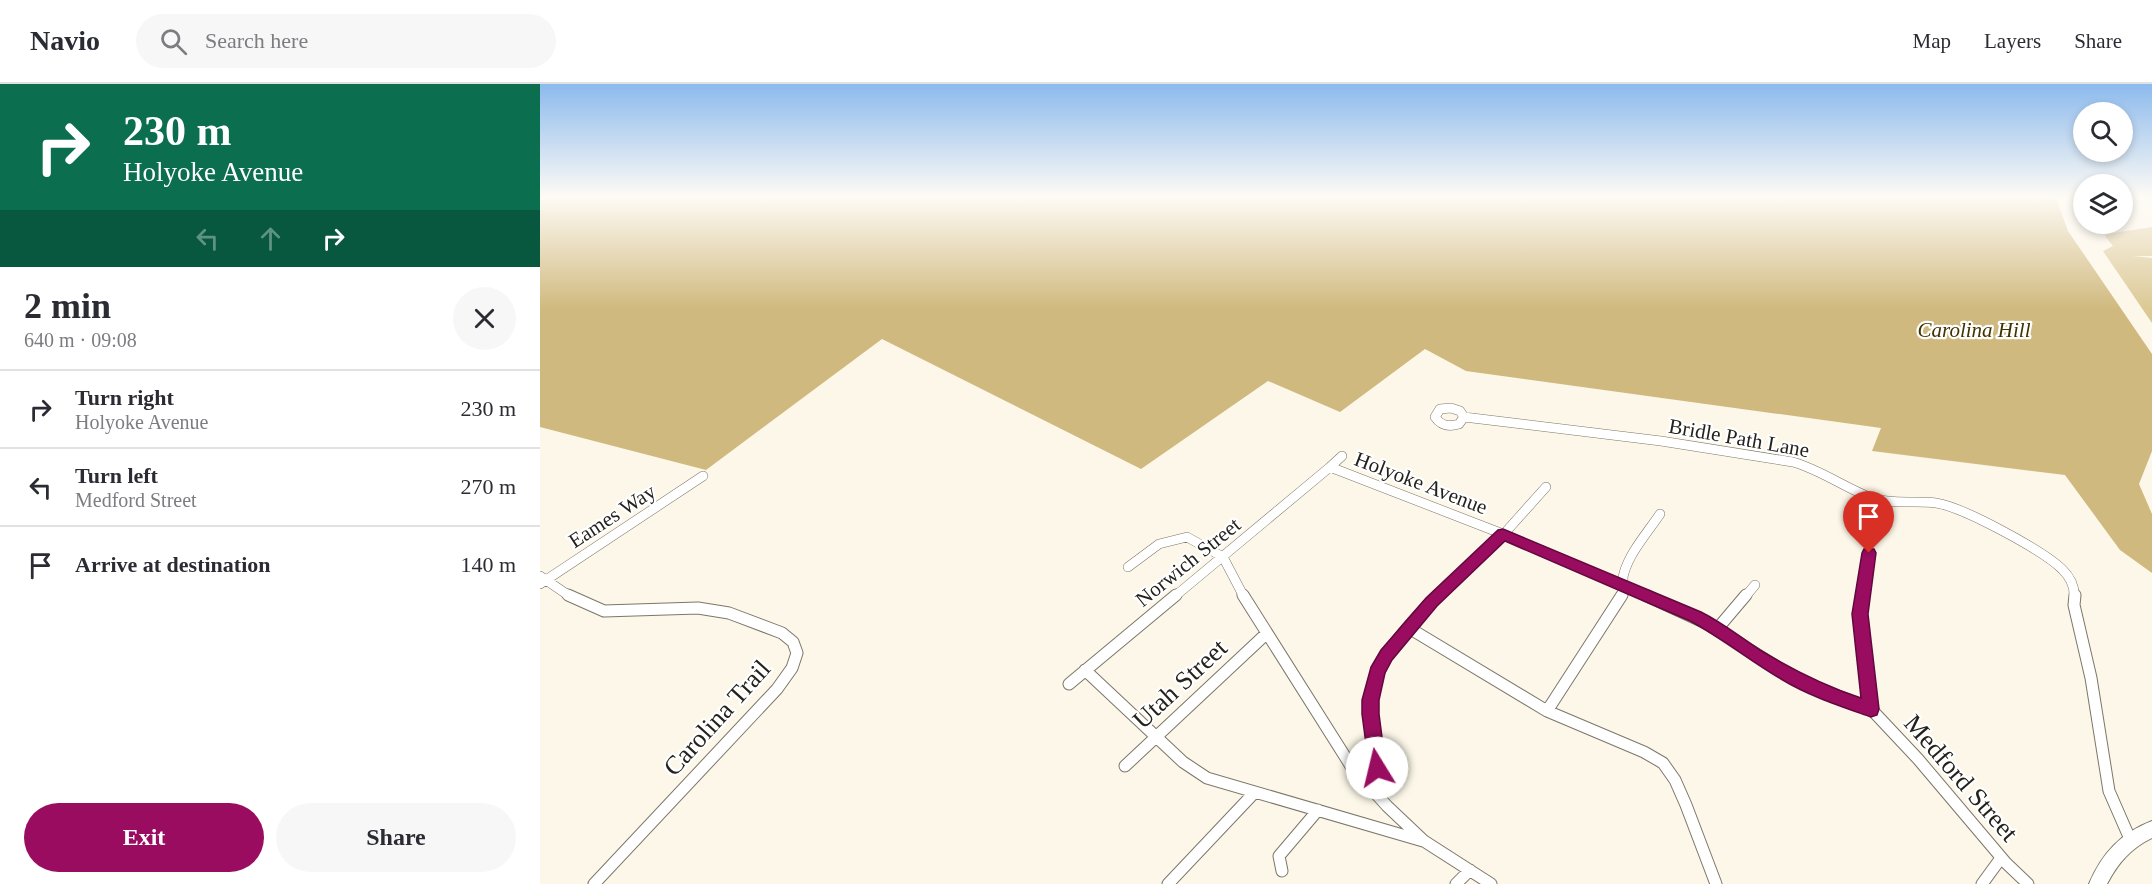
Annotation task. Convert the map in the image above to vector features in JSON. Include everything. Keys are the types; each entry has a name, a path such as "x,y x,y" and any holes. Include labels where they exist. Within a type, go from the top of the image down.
{"main road":[{"path":"2098,884 2110,859 2130,839 2152,829"}],"street":[{"name":"Bridle Path Lane","path":"1464,417 1660,441 1792,462 1810,467 1873,498 1900,503 1936,503 1966,512 2048,558 2063,570 2075,587 2074,605 2091,678 2109,791 2130,839"},
{"name":"Holyoke Avenue","path":"1342,456 1330,467 1503,534 1718,628 1789,675 1823,693 1871,709"},
{"name":"Norwich Street","path":"1069,684 1330,467"},
{"name":"Eames Way","path":"542,580 703,476"},
{"path":"1379,796 1370,714 1373,685 1387,655 1442,591 1503,534 1546,487"},
{"path":"1547,711 1623,592 1623,574 1639,544 1660,514"},
{"path":"1128,567 1159,544 1187,537 1204,544 1223,557 1233,579 1266,634 1351,766 1387,806 1424,841 1491,884"},
{"path":"1869,553 1860,614 1871,709"},
{"name":"Carolina Trail","path":"542,580 579,602 604,611 698,608 719,610 782,633 793,642 797,653 792,668 777,689 594,884"},
{"path":"1718,628 1755,585"},
{"path":"1409,628 1547,711 1644,752 1663,763 1675,780 1686,805 1716,884"},
{"name":"Utah Street","path":"1125,766 1266,634"},
{"path":"1085,670 1183,762 1207,778 1424,841"},
{"name":"Medford Street","path":"1871,709 1911,751 2001,858 2028,884"},
{"path":"1361,777 1377,768"},
{"path":"1168,884 1255,792"},
{"path":"1282,871 1279,856 1318,810"},
{"path":"1982,884 2001,858"},
{"path":"1456,884 1470,870"}],"shaded area":[{"path":"2106,235 2152,235 2152,256 2133,256 2152,258 2152,323 2103,251 2113,246"}],"green space":[{"name":"Carolina Hill","path":"540,235 2071,235 2152,354 2152,451 2139,484 2152,514 2152,573 2120,550 2065,475 1872,451 1881,428 1466,371 1425,349 1340,412 1268,381 1141,469 882,339 706,470 540,427"}],"route":[{"path":"1377,768 1370,714 1373,685 1377,672 1399,639 1442,591 1503,534 1696,617 1718,628 1789,675 1823,693 1871,709 1860,614 1869,553"}]}
